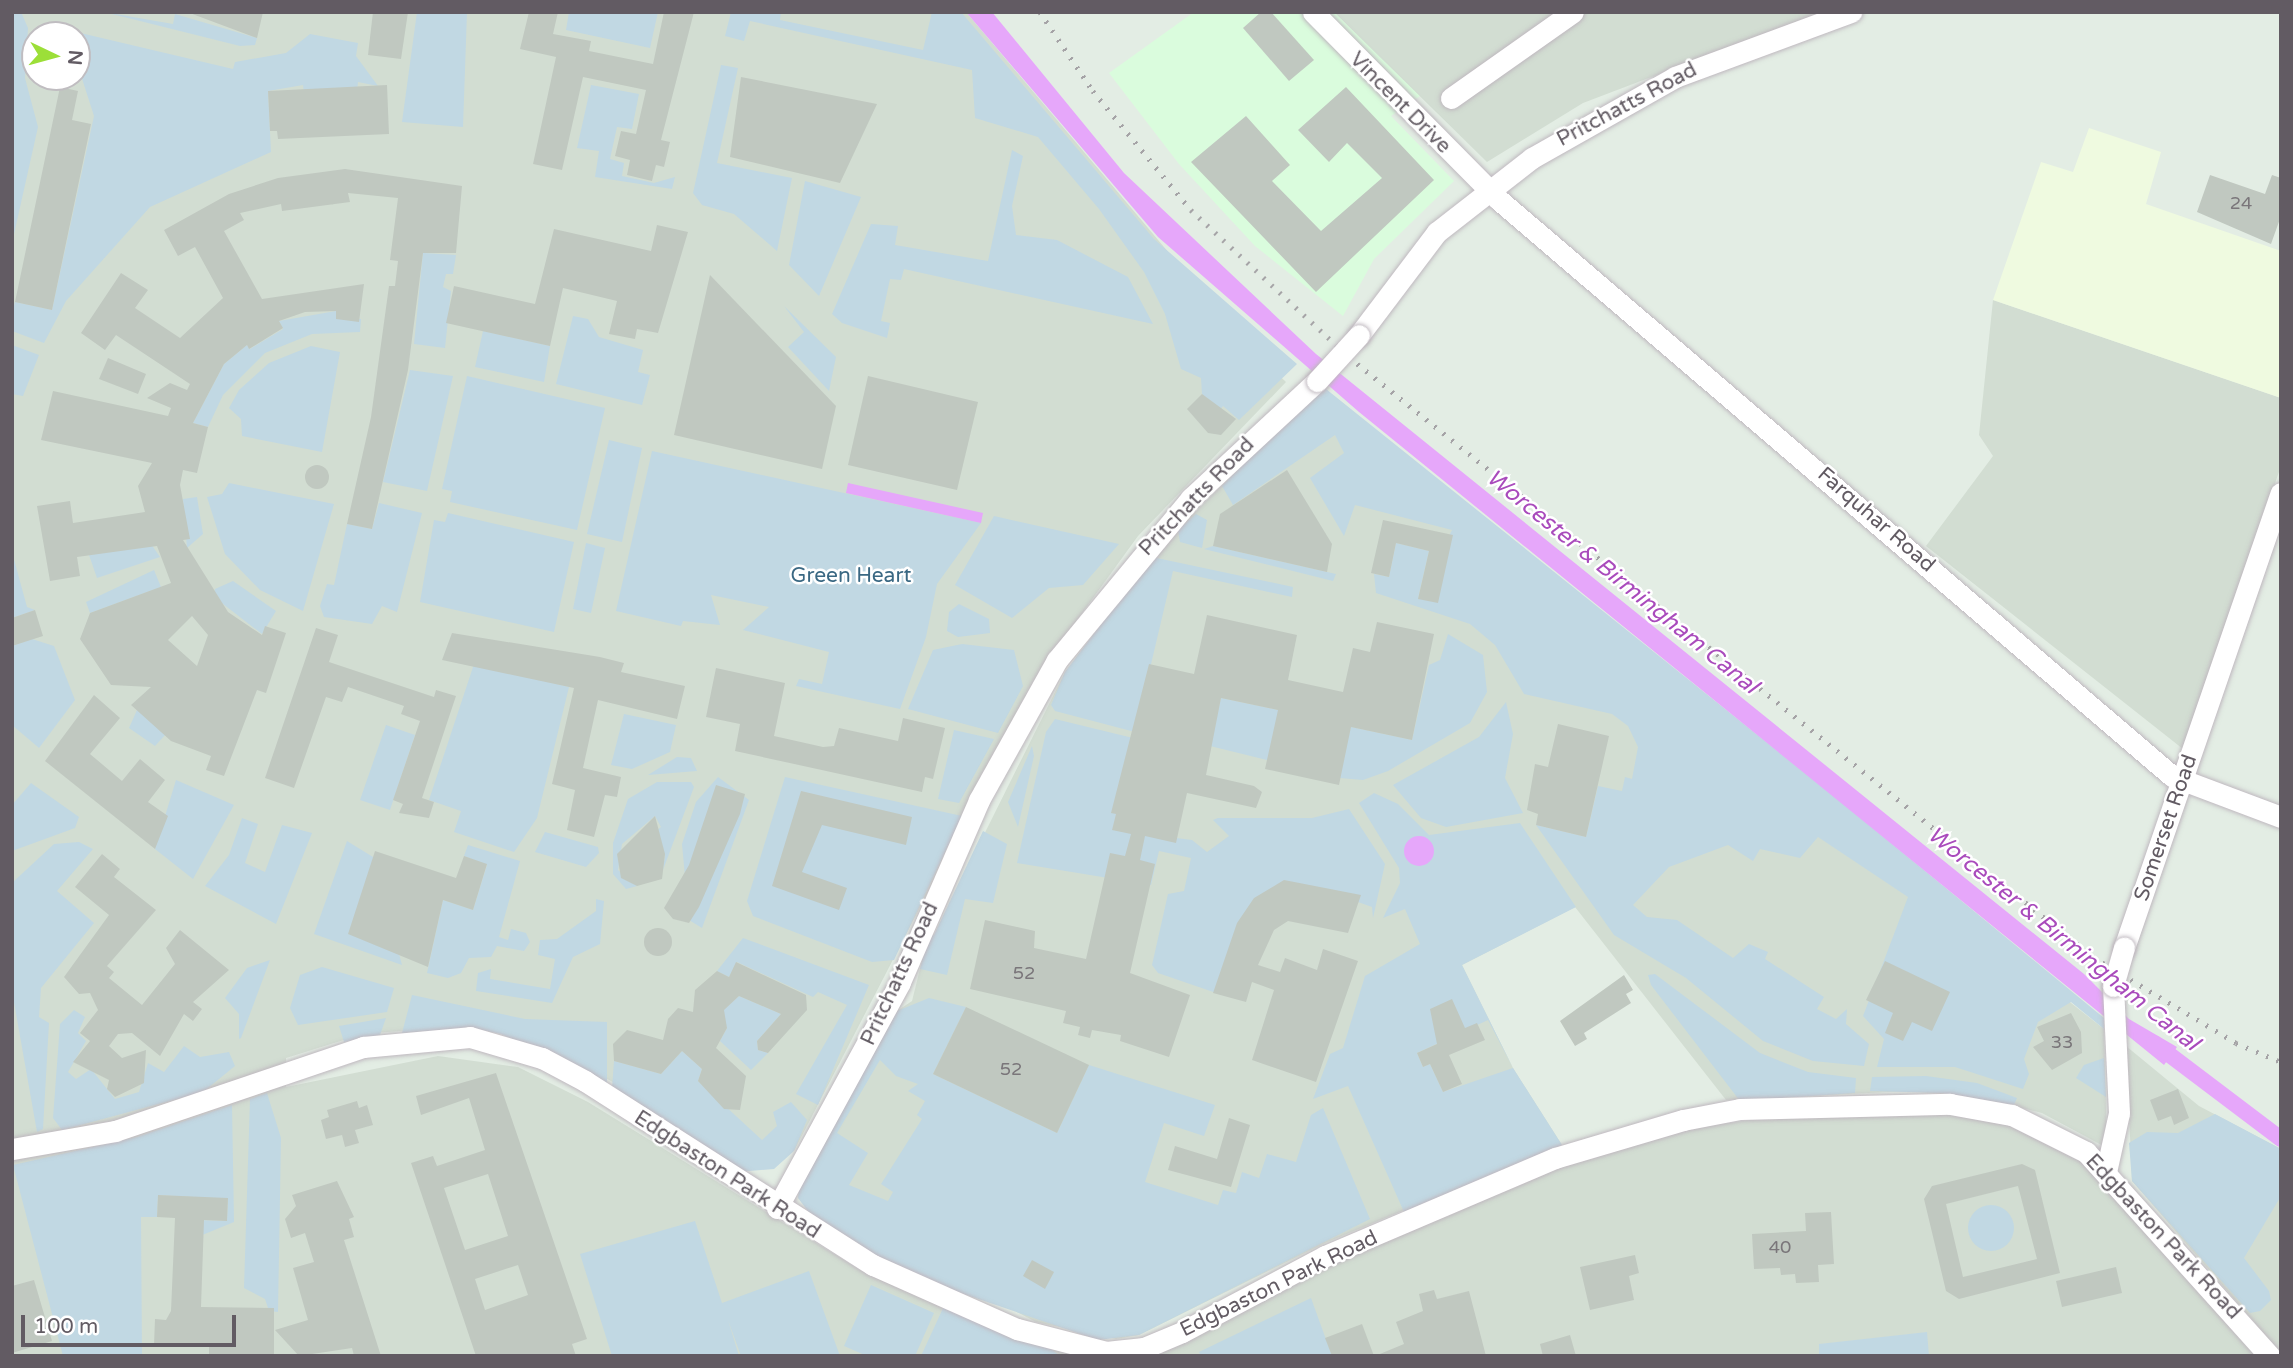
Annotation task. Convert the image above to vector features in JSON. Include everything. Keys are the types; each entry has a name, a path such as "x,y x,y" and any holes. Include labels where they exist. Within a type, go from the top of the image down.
{"street":[{"name":"Vincent Drive","path":"1313,12 1490,190"},
{"path":"1451,98 1573,12"},
{"name":"Pritchatts Road","path":"777,1209 871,1040 979,800 1057,660 1191,498 1317,381 1359,335 1437,232 1490,190 1596,117 1675,77 1851,12"},
{"name":"Farquhar Road","path":"1490,190 2182,783 2281,817"},
{"name":"Somerset Road","path":"2106,1172 2119,1113 2111,1039 2113,991 2124,948 2281,493"},
{"name":"Edgbaston Park Road","path":"12,1149 127,1128 363,1047 470,1037 542,1058 585,1082 777,1209 873,1265 1017,1329 1106,1352 1144,1348 1182,1332 1325,1256 1555,1158 1740,1109 1896,1102 2012,1115 2063,1137 2106,1172 2270,1356"}],"shaded area":[{"path":"12,12 966,12 1244,342 1286,382 1138,536 1048,660 794,1151 765,1149 641,1098 556,1050 472,1025 363,1034 286,1058 286,1087 438,1056 518,1067 588,1102 860,1270 1079,1356 12,1356"},
{"path":"966,12 992,12 1124,173 1316,354 2084,974 2129,1019 2177,1047 2164,1065 1359,412 1158,237"},
{"path":"1194,12 1501,12 1433,87 1391,116 1454,181 1374,259 1343,316 1255,246 1179,164 1109,73"},
{"path":"1334,12 1822,12 1583,103 1487,162"},
{"path":"2089,128 2161,152 2146,204 2281,251 2281,398 1993,300 2041,162 2073,172"},
{"path":"1993,300 2281,398 2281,466 2183,749 1926,546 1993,456 1979,435"},
{"path":"1309,402 2104,1029 2107,1148 2042,1113 1979,1097 1908,1091 1726,1100 1575,907 1462,965 1513,1068 1562,1145 1327,1242 1139,1335 1116,1339 1036,1322 798,1198 806,1166 897,1011 912,1001 929,933 934,935 1065,672 1179,527"},
{"path":"848,483 983,513 981,523 846,493"},
{"path":"1419,836 1430,840 1434,851 1430,862 1419,866 1408,862 1404,851 1408,840"},
{"path":"2126,1046 2199,1106 2281,1149 2281,1353 2132,1181"},
{"path":"1961,1115 2017,1125 2079,1159 2255,1356 1148,1356 1360,1251 1575,1160 1669,1131 1779,1116"}],"green space":[{"path":"12,12 21,12 25,21 21,21 21,91 28,91 38,127 12,243"},
{"path":"104,12 173,24 175,14 257,38 255,45 240,46"},
{"path":"417,12 467,12 463,127 402,122"},
{"path":"569,12 658,12 650,48 566,30"},
{"path":"731,12 781,12 780,20 923,50 932,12 961,12 1154,239 1297,364 1239,420 1223,406 1219,411 1202,394 1201,378 1181,369 1165,314 1144,272 1099,209 1038,137 975,118 972,70 750,21 744,41 725,36"},
{"path":"310,34 358,43 356,56 378,86 358,82 357,91 304,93 303,85 268,91 271,152 150,207 66,301 44,343 12,331 12,313 15,302 52,310 94,116 86,91 91,91 91,35 233,69 235,62 286,53"},
{"path":"721,65 738,68 717,163 792,178 777,251 734,214 702,205 693,193"},
{"path":"591,85 639,94 632,129 617,127 610,159 624,163 622,176 654,183 675,177 672,189 595,177 599,151 577,148"},
{"path":"1012,150 1023,156 1012,206 1016,235 1057,240 1128,277 1153,324 904,269 901,280 890,279 881,321 890,323 887,338 842,323 832,314 871,224 898,226 895,245 988,261"},
{"path":"805,181 861,197 819,296 789,265"},
{"path":"423,253 456,255 453,274 446,274 443,287 451,291 445,348 414,344"},
{"path":"784,306 836,357 829,391 788,347 804,332"},
{"path":"336,311 336,319 361,319 360,332 312,334 265,353 223,395 208,427 193,423 224,364 247,345 250,349 283,329 279,321"},
{"path":"573,316 588,319 599,337 643,350 638,372 650,375 642,405 556,384"},
{"path":"483,331 550,346 544,382 475,367"},
{"path":"12,345 39,355 23,396 12,394"},
{"path":"311,346 340,352 322,452 242,436 241,419 229,408 239,390 269,363"},
{"path":"410,370 453,376 427,491 383,482"},
{"path":"467,376 605,408 577,530 450,502 452,491 442,489"},
{"path":"1321,385 1835,797 2104,1018 2104,1029 2071,1002 2038,1022 2024,1059 2029,1074 2023,1089 1955,1067 1877,1067 1884,1039 1863,1016 1908,897 1818,837 1800,858 1760,849 1753,861 1728,845 1669,867 1633,905 1647,917 1677,920 1733,958 1749,944 1768,952 1765,959 1824,997 1817,1009 1836,1019 1847,1009 1846,1024 1869,1044 1864,1066 1813,1061 1763,1041 1686,978 1614,935 1536,825 1586,837 1598,786 1622,791 1625,777 1632,779 1638,747 1628,726 1612,714 1524,694 1495,645 1470,624 1376,593 1374,574 1389,577 1396,543 1429,551 1418,598 1452,530 1355,505 1344,536 1310,478 1344,453 1335,435 1233,505 1222,486"},
{"path":"609,440 642,448 622,542 587,534"},
{"name":"Green Heart","path":"652,451 981,523 937,584 926,637 900,709 796,686 799,679 822,684 829,652 743,630 769,607 711,595 720,625 683,621 681,626 616,611"},
{"path":"229,483 334,504 303,611 260,590 225,554 207,497 222,494"},
{"path":"197,497 203,534 187,548 183,499"},
{"path":"379,503 422,513 397,612 382,606 372,624 324,617 320,606 327,584 334,585 347,524 372,529"},
{"path":"448,513 574,542 554,632 420,602 434,520 445,522"},
{"path":"1196,514 1207,520 1202,548 1180,542 1178,530"},
{"path":"994,516 1119,544 1083,585 1049,588 1012,618 955,585"},
{"path":"586,543 605,548 591,613 573,609"},
{"path":"151,544 160,557 97,578 89,555"},
{"path":"1213,546 1336,574 1333,581 1204,549"},
{"path":"12,552 27,607 35,610 12,618"},
{"path":"1152,557 1293,587 1292,597 1173,571 1135,732 1055,711 1051,705 1065,672"},
{"path":"154,570 161,587 90,613 86,602"},
{"path":"233,581 276,611 262,634 214,597 215,589"},
{"path":"959,604 989,619 990,633 958,637 947,631 949,612"},
{"path":"1448,634 1483,655 1487,692 1470,723 1388,771 1363,780 1340,778 1210,746 1221,698 1278,710 1338,774 1351,727 1412,740 1429,665 1440,660"},
{"path":"32,639 54,646 75,700 39,748 12,725 12,646"},
{"path":"962,644 1014,650 1023,686 998,733 908,709 933,650"},
{"path":"474,664 569,687 537,818 514,852 454,832 461,811 429,800"},
{"path":"1506,702 1513,734 1505,778 1523,813 1446,827 1421,818 1393,785 1479,737"},
{"path":"137,710 166,734 155,746 129,728"},
{"path":"624,714 676,725 670,752 632,769 611,765"},
{"path":"1055,719 1133,738 1113,830 1192,840 1207,852 1229,836 1213,820 1218,818 1312,818 1349,809 1385,864 1373,918 1372,907 1358,902 1283,896 1222,995 1158,973 1152,965 1168,894 1184,891 1191,858 1159,851 1151,885 1017,863 1046,732"},
{"path":"386,725 415,735 390,810 360,800"},
{"path":"954,730 994,739 959,803 938,799"},
{"path":"1032,746 1034,756 1018,827 1008,802"},
{"path":"677,757 691,758 697,771 648,775"},
{"path":"718,777 749,800 702,928 689,920 682,844 696,802"},
{"path":"785,777 962,816 894,960 872,962 753,916 747,901"},
{"path":"176,780 234,805 193,879 155,849"},
{"path":"657,782 691,782 694,787 663,870 665,854 652,834 661,827 655,816 622,844 618,870 637,886 626,889 613,874 613,843 628,799"},
{"path":"31,783 79,817 75,828 12,851 12,805"},
{"path":"1374,793 1398,804 1429,835 1520,823 1576,907 1462,965 1513,1068 1562,1145 1404,1212 1348,1086 1313,1099 1330,1054 1343,1048 1365,976 1420,944 1405,909 1383,918 1400,883 1399,868 1359,803","holes":["1488,1020 1513,1068 1443,1092 1430,1064 1423,1067 1417,1053"]},
{"path":"242,818 258,824 245,863 265,872 282,825 312,833 276,924 205,886 229,855"},
{"path":"983,831 1007,844 993,903 965,899 947,975 920,969 929,933 934,935"},
{"path":"545,832 598,847 599,853 586,867 535,852"},
{"path":"347,841 373,857 402,965 314,934"},
{"path":"79,842 93,849 57,891 94,923 41,988 39,1017 49,1023 43,1129 37,1132 12,991 12,883 54,844"},
{"path":"468,845 520,861 499,937 508,940 511,929 526,933 530,942 524,951 497,946 491,957 469,958 461,973 448,978 427,973 443,900 473,910 487,865 464,856"},
{"path":"596,899 604,901 600,944 573,957 552,1003 476,991 478,973 491,969 490,979 550,989 555,959 538,955 540,940 557,939 596,911"},
{"path":"743,938 869,985 818,1105 796,1094 847,1005 818,992 813,997 737,962 729,977 717,971"},
{"path":"270,960 239,1039 239,1014 225,998 247,968"},
{"path":"322,967 394,988 387,1012 298,1025 290,1008 300,975"},
{"path":"1655,974 1760,1053 1808,1072 1856,1078 1855,1093 1740,1101 1651,985 1648,975"},
{"path":"412,995 525,1019 607,1022 607,1083 501,1034 472,1028 402,1033"},
{"path":"739,996 781,1014 757,1041 758,1050 768,1053 751,1070 720,1041 727,1028 719,1014"},
{"path":"929,998 966,1007 933,1074 1057,1133 1089,1065 1215,1105 1204,1136 1164,1123 1145,1182 1218,1205 1223,1190 1236,1193 1242,1172 1259,1178 1267,1154 1296,1162 1311,1115 1323,1108 1370,1219 1139,1335 1098,1340 952,1290 823,1231 798,1198 800,1177 897,1011","holes":["880,1060 896,1076 918,1084 908,1091 925,1101 917,1115 922,1119 881,1184 893,1192 888,1201 849,1185 868,1153 837,1133"]},
{"path":"74,1010 85,1017 78,1033 86,1041 68,1072 76,1079 91,1069 115,1099 139,1092 148,1063 164,1072 184,1046 200,1057 229,1052 235,1066 203,1092 62,1130 53,1118 60,1024"},
{"path":"386,1018 380,1035 344,1042 339,1026"},
{"path":"682,1051 702,1069 698,1081 762,1140 777,1126 773,1112 791,1102 807,1120 794,1151 774,1169 737,1172 612,1088 614,1061 661,1074"},
{"path":"2104,1058 2106,1097 2076,1078 2084,1065"},
{"path":"1926,1076 1977,1083 2017,1098 2014,1105 1941,1093 1870,1091 1872,1077"},
{"path":"267,1093 281,1138 278,1312 269,1311 265,1299 244,1288 250,1099"},
{"path":"232,1105 234,1222 195,1238 195,1220 227,1221 228,1199 158,1195 157,1217 141,1217 142,1356 63,1356 13,1165 137,1137"},
{"path":"2215,1114 2281,1149 2281,1196 2244,1258 2269,1291 2271,1300 2260,1311 2250,1313 2132,1181 2129,1143 2147,1132 2178,1133"},
{"path":"1991,1205 2007,1212 2014,1228 2007,1244 1991,1251 1975,1244 1968,1228 1975,1212"},
{"path":"695,1221 722,1303 809,1271 840,1356 741,1356 728,1320 739,1356 612,1356 580,1254"},
{"path":"871,1285 934,1313 915,1356 867,1356 844,1346"},
{"path":"1311,1298 1332,1356 1201,1356 1199,1352"},
{"path":"944,1306 1046,1345 1060,1356 921,1356"},
{"path":"1927,1332 1929,1356 1819,1356 1819,1344"}],"building":[{"path":"187,12 263,12 257,38"},
{"path":"373,12 408,12 401,59 368,55"},
{"path":"529,12 558,12 553,34 591,41 589,51 653,64 664,12 694,12 661,140 670,142 664,167 656,165 652,181 627,175 630,160 615,156 621,131 636,134 646,90 583,77 562,170 533,164 556,57 520,49"},
{"path":"1261,12 1271,12 1314,60 1289,81 1243,28"},
{"path":"741,77 877,104 840,183 730,157"},
{"path":"387,85 389,134 278,139 277,131 270,131 268,91"},
{"path":"1346,87 1434,180 1316,292 1191,162 1246,116 1290,165 1272,181 1321,231 1382,178 1347,143 1329,162 1298,130"},
{"path":"59,91 78,91 72,120 91,124 52,310 15,302"},
{"path":"345,169 462,186 456,253 423,253 408,370 372,529 347,524 371,417 389,286 395,286 398,261 390,260 398,198 348,193 350,202 282,211 281,204 240,213 244,220 224,231 262,299 364,284 359,322 336,319 336,311 305,312 279,321 283,328 249,349 247,345 224,364 193,423 208,427 197,473 183,470 180,485 190,539 183,540 228,612 262,635 265,626 286,633 266,693 257,690 224,776 206,770 211,756 171,741 131,705 151,687 111,685 80,639 90,613 171,583 157,546 77,557 80,576 50,581 37,506 70,501 73,523 145,512 138,486 152,463 41,440 53,391 168,416 171,408 147,398 170,383 187,390 190,384 116,335 105,350 81,333 121,273 148,290 135,308 180,338 223,298 195,247 178,256 164,230 229,194 278,178","holes":["192,616 208,635 197,666 168,640"]},
{"path":"2210,175 2265,194 2272,175 2281,178 2281,216 2271,244 2197,212"},
{"path":"657,225 688,232 658,333 637,329 635,339 609,334 617,301 563,288 550,346 446,323 454,286 535,304 554,229 651,251"},
{"path":"710,275 836,406 822,469 674,435"},
{"path":"108,358 146,374 138,394 99,379"},
{"path":"868,376 978,402 957,490 848,465"},
{"path":"1202,394 1236,419 1221,435 1208,433 1187,409"},
{"path":"317,465 325,469 329,477 325,485 317,489 309,485 305,477 309,469"},
{"path":"1287,470 1332,544 1327,572 1213,546 1220,514"},
{"path":"1383,520 1453,535 1438,603 1418,599 1429,551 1396,543 1389,577 1371,573"},
{"path":"35,610 43,636 12,646 12,618"},
{"path":"1207,615 1297,635 1288,680 1343,692 1353,648 1370,652 1377,622 1434,634 1412,740 1351,727 1339,785 1265,769 1278,710 1221,698 1206,775 1254,786 1262,792 1256,808 1187,793 1176,843 1145,836 1140,860 1155,864 1130,973 1190,995 1169,1057 1120,1041 1121,1035 1092,1030 1090,1038 1078,1035 1080,1027 1063,1023 1066,1011 970,989 985,920 1035,931 1034,948 1086,959 1110,853 1125,856 1131,834 1112,830 1116,814 1111,813 1149,664 1194,674"},
{"path":"316,628 338,635 329,662 434,697 436,690 456,696 422,798 434,802 429,818 399,813 403,804 393,800 420,721 401,714 404,706 348,687 342,702 326,697 294,788 265,778"},
{"path":"452,633 600,657 624,663 621,672 685,686 677,719 598,700 583,768 621,777 617,797 605,795 594,837 567,830 575,790 552,784 574,688 442,660"},
{"path":"716,668 785,683 774,736 823,747 834,746 839,728 898,741 903,718 945,728 933,779 925,777 922,792 735,751 740,724 706,717"},
{"path":"94,695 120,718 90,754 122,781 140,759 165,780 148,802 168,816 155,849 45,761"},
{"path":"1558,724 1609,736 1586,837 1536,825 1538,814 1527,810 1535,764 1548,767"},
{"path":"716,785 745,794 740,814 699,907 689,923 673,919 664,908 689,865"},
{"path":"801,791 912,817 906,845 822,825 802,872 847,888 839,910 772,886"},
{"path":"655,816 665,854 662,879 637,886 621,878 617,854"},
{"path":"375,851 456,878 464,856 487,864 473,910 443,900 428,967 348,934"},
{"path":"102,854 120,869 114,877 156,910 107,966 114,972 109,978 142,1005 175,964 166,948 180,930 229,970 193,1002 202,1009 193,1021 184,1014 160,1056 132,1033 118,1034 109,1046 122,1058 146,1050 144,1083 115,1097 107,1089 109,1080 73,1062 90,1041 80,1033 98,1010 90,993 79,994 64,977 109,915 75,887"},
{"path":"1284,880 1361,895 1348,933 1288,921 1274,930 1258,965 1280,972 1285,958 1317,970 1323,949 1358,961 1316,1082 1252,1060 1274,990 1252,982 1246,1002 1213,993 1237,923 1254,898"},
{"path":"658,928 668,932 672,942 668,952 658,956 648,952 644,942 648,932"},
{"path":"1885,961 1950,992 1932,1031 1912,1022 1903,1041 1885,1033 1893,1013 1866,1000"},
{"path":"736,962 806,995 807,1010 768,1053 758,1050 757,1041 781,1014 739,996 724,1010 727,1028 716,1048 746,1076 740,1110 724,1109 698,1081 702,1069 682,1051 661,1074 614,1061 613,1044 627,1030 663,1040 668,1019 678,1008 693,1012 695,990 717,971 729,977"},
{"path":"1624,975 1633,990 1626,994 1631,1003 1584,1033 1587,1039 1575,1046 1560,1021"},
{"path":"1452,999 1465,1028 1477,1023 1485,1040 1449,1055 1462,1084 1443,1092 1430,1064 1423,1067 1417,1053 1437,1044 1430,1009"},
{"path":"966,1007 1089,1065 1057,1133 933,1074"},
{"path":"2071,1013 2081,1032 2082,1053 2052,1070 2033,1047 2044,1041 2037,1027"},
{"path":"496,1073 587,1339 572,1344 576,1356 476,1356 411,1163 433,1156 437,1166 485,1150 469,1098 421,1115 416,1096","holes":["488,1174 508,1236 465,1250 444,1188","518,1265 528,1295 485,1310 475,1279"]},
{"path":"2178,1089 2189,1118 2174,1125 2171,1116 2158,1121 2150,1100"},
{"path":"357,1101 359,1108 367,1105 373,1125 355,1130 359,1143 345,1147 342,1135 326,1139 321,1120 329,1117 327,1110"},
{"path":"1229,1118 1250,1125 1231,1187 1168,1170 1175,1146 1217,1159"},
{"path":"2022,1164 2035,1170 2060,1273 1959,1299 1946,1291 1924,1199 1932,1186","holes":["2018,1186 2037,1259 1963,1277 1946,1204"]},
{"path":"337,1181 354,1217 349,1219 354,1237 344,1240 381,1356 354,1356 352,1348 299,1356 275,1330 308,1320 293,1268 314,1262 305,1233 291,1238 285,1219 296,1206 292,1195"},
{"path":"158,1195 228,1198 227,1221 204,1220 201,1307 274,1308 274,1356 209,1356 209,1346 154,1345 155,1319 166,1320 171,1311 175,1218 157,1217"},
{"path":"1831,1212 1834,1264 1818,1265 1819,1282 1796,1283 1795,1274 1781,1275 1780,1268 1754,1269 1752,1234 1806,1231 1805,1213"},
{"path":"1635,1255 1639,1273 1629,1276 1634,1300 1590,1310 1580,1267"},
{"path":"1032,1260 1054,1272 1045,1289 1023,1276"},
{"path":"2116,1267 2122,1293 2062,1307 2056,1281"},
{"path":"34,1280 52,1341 12,1353 12,1286"},
{"path":"1434,1290 1437,1299 1469,1291 1486,1356 1375,1356 1404,1344 1396,1322 1423,1311 1419,1294"},
{"path":"1362,1324 1374,1356 1332,1356 1325,1338"},
{"path":"1570,1335 1576,1356 1543,1356 1540,1344"}],"waterway":[{"name":"Worcester & Birmingham Canal","path":"2154,1043 2281,1139"}],"railway":[{"path":"1040,12 1093,91 1191,210 1349,357 2093,957 2236,1043 2281,1062"}]}
